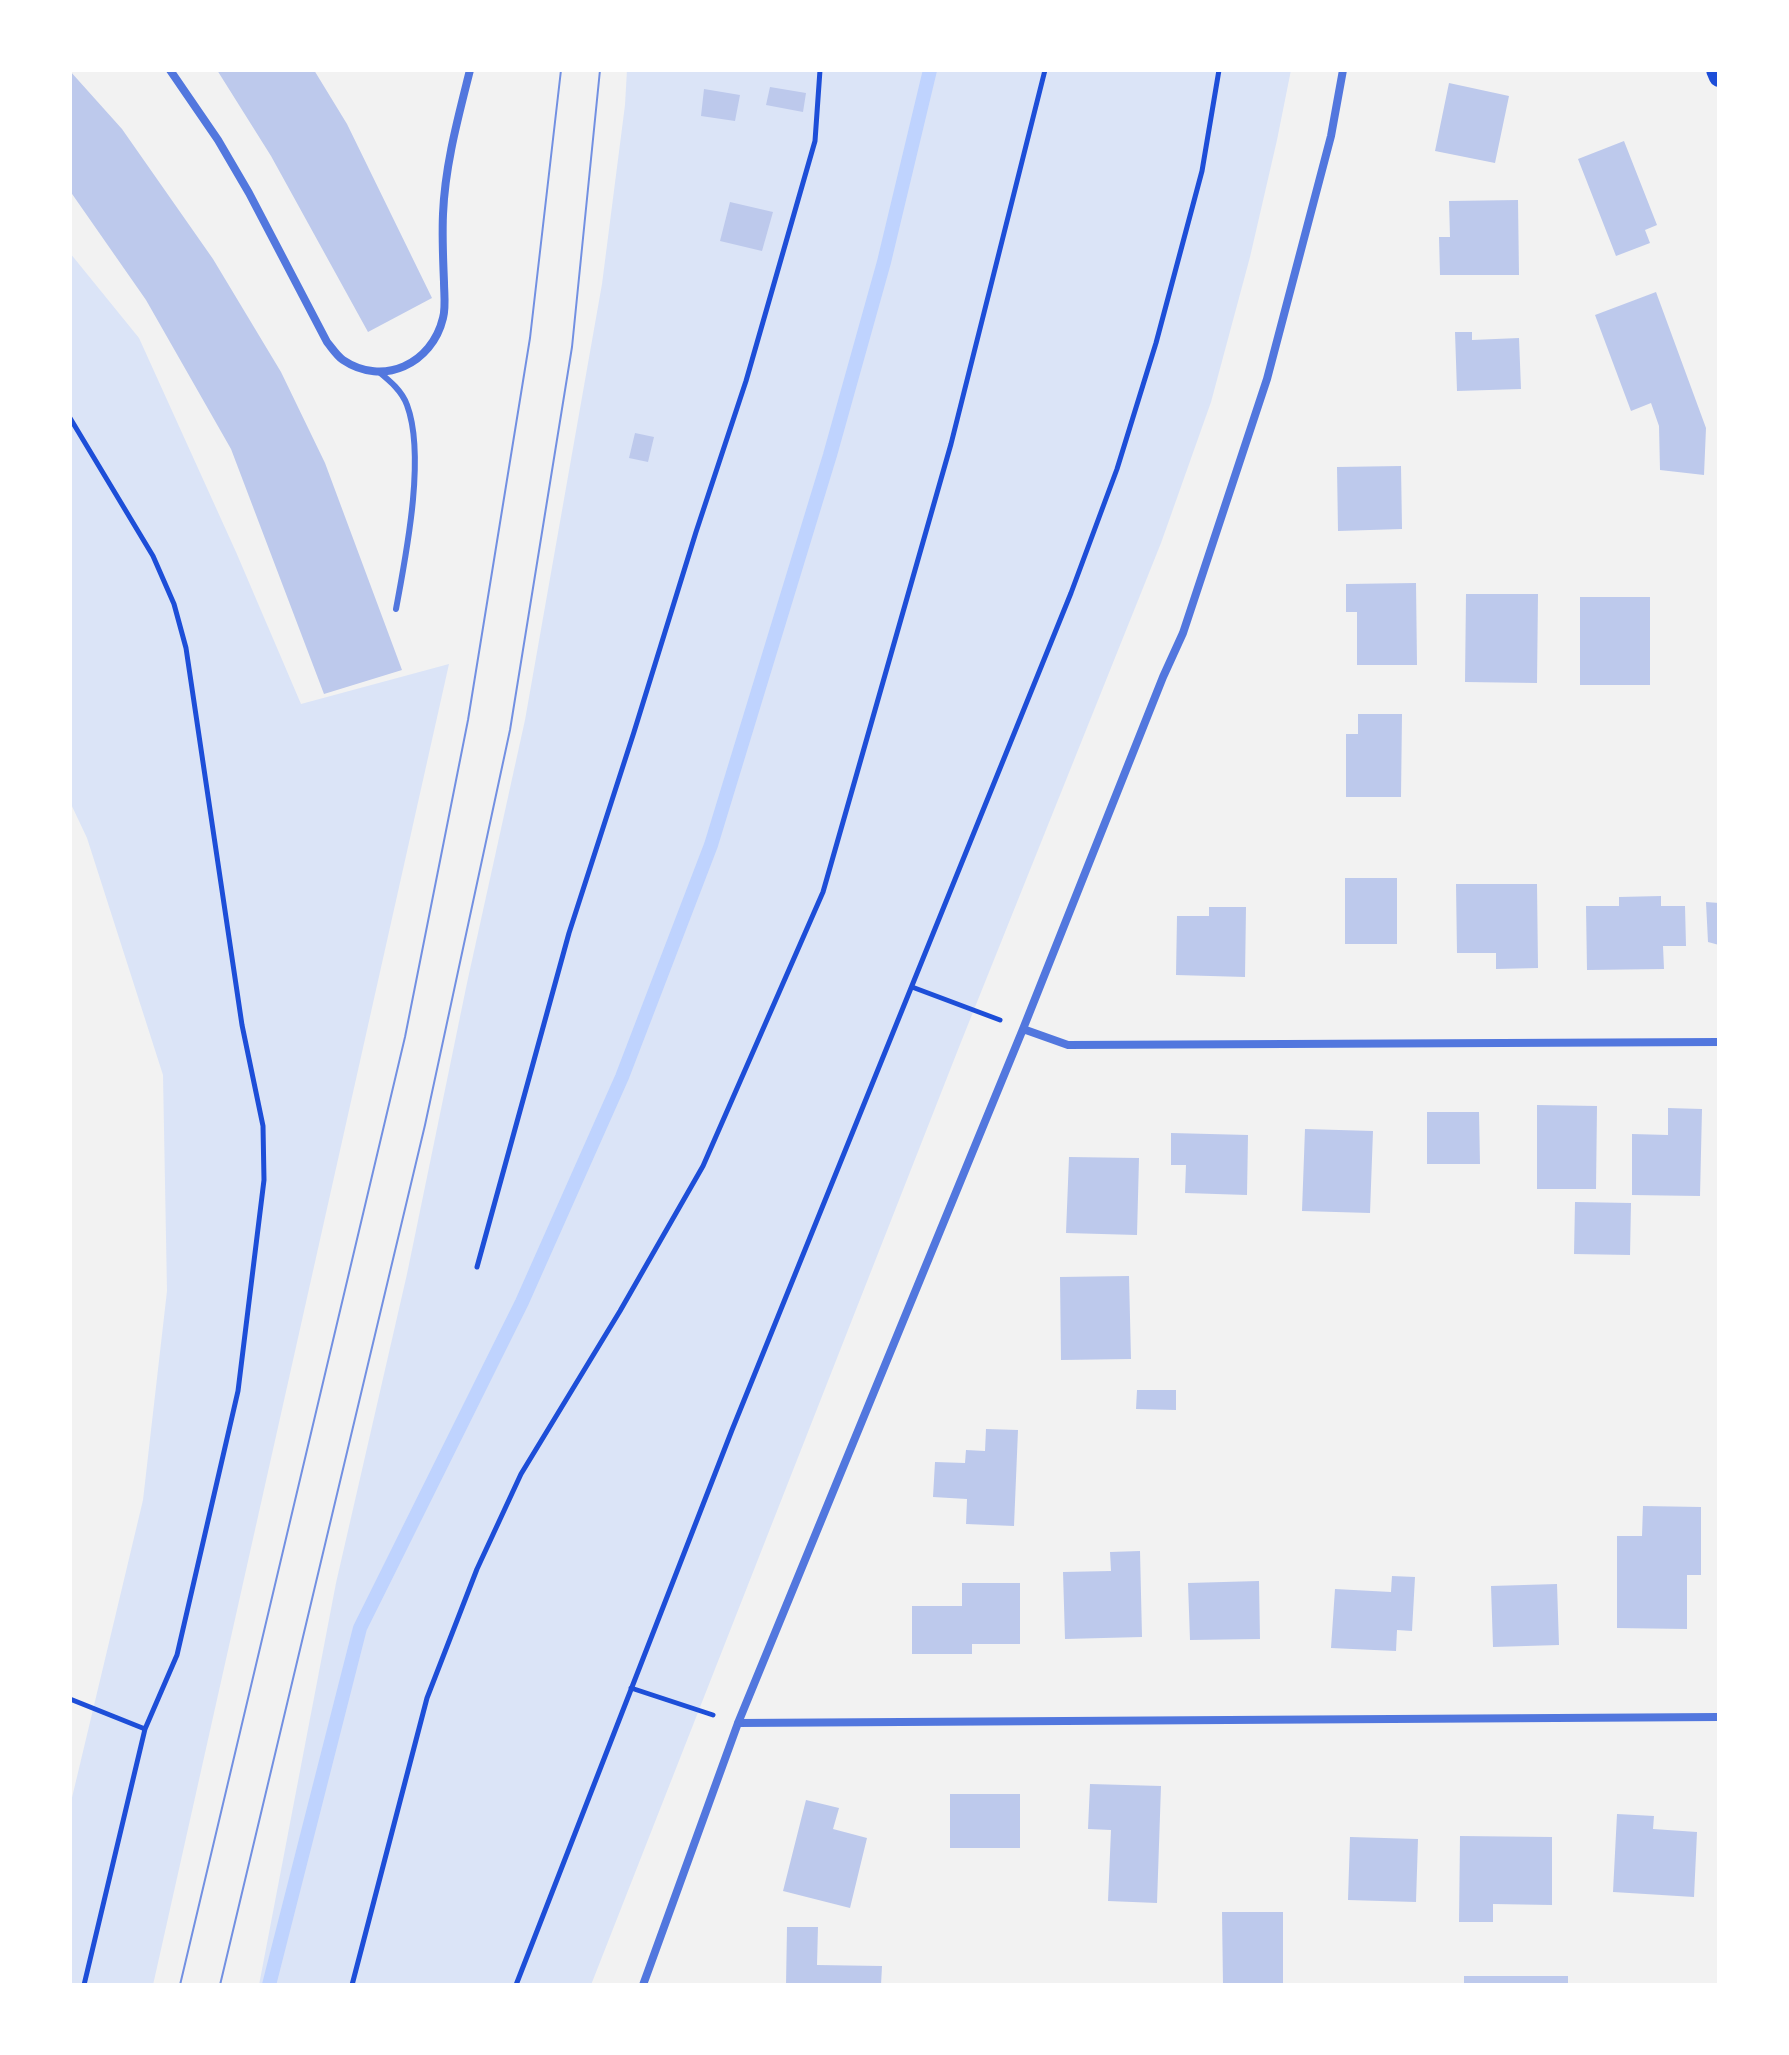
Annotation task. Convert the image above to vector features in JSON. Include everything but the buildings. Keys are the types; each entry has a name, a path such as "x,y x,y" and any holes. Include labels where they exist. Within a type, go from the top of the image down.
{"main road":[{"path":"1716,70 1719,77"}],"street":[{"path":"170,70 218,140 249,193 327,342 341,359 362,369 379,372 396,371 416,360 437,334 444,316 442,241 446,181 450,151 470,70"},
{"path":"643,1985 738,1723 1188,618 1267,379 1331,136 1343,70"},
{"path":"1023,1029 1068,1045 1719,1042"},
{"path":"738,1723 1719,1717"}],"lane":[{"path":"379,372 395,386 407,404 413,434 415,469 406,554 396,609"}],"path":[{"path":"477,1267 569,933 751,366 815,141 820,70"},
{"path":"352,1985 427,1698 477,1569 521,1474 703,1166 823,892 951,444 1045,70"},
{"path":"516,1985 732,1430 1071,593 1117,469 1156,343 1202,171 1219,70"},
{"path":"70,418 153,556 174,604 186,648 242,1025 263,1126 264,1180 238,1391 177,1655 145,1729 84,1985"},
{"path":"912,987 974,1011"},
{"path":"631,1688 738,1723"},
{"path":"70,1699 145,1729"}],"shaded area":[{"path":"627,70 1291,70 1250,257 1211,402 1161,543 961,1042 591,1985 259,1985 336,1583 407,1274 525,720 602,284"},
{"path":"70,253 139,338 301,704 449,664 153,1985 70,1985 70,1806 143,1500 167,1291 163,1075 87,838 70,802"}],"waterway":[{"path":"269,1985 360,1628 522,1302 622,1077 711,845 830,455 884,262 930,70"}],"tram line":[{"path":"180,1985 405,1037 468,720 530,338 561,70"},
{"path":"220,1985 425,1125 510,730 572,347 600,70"}]}
